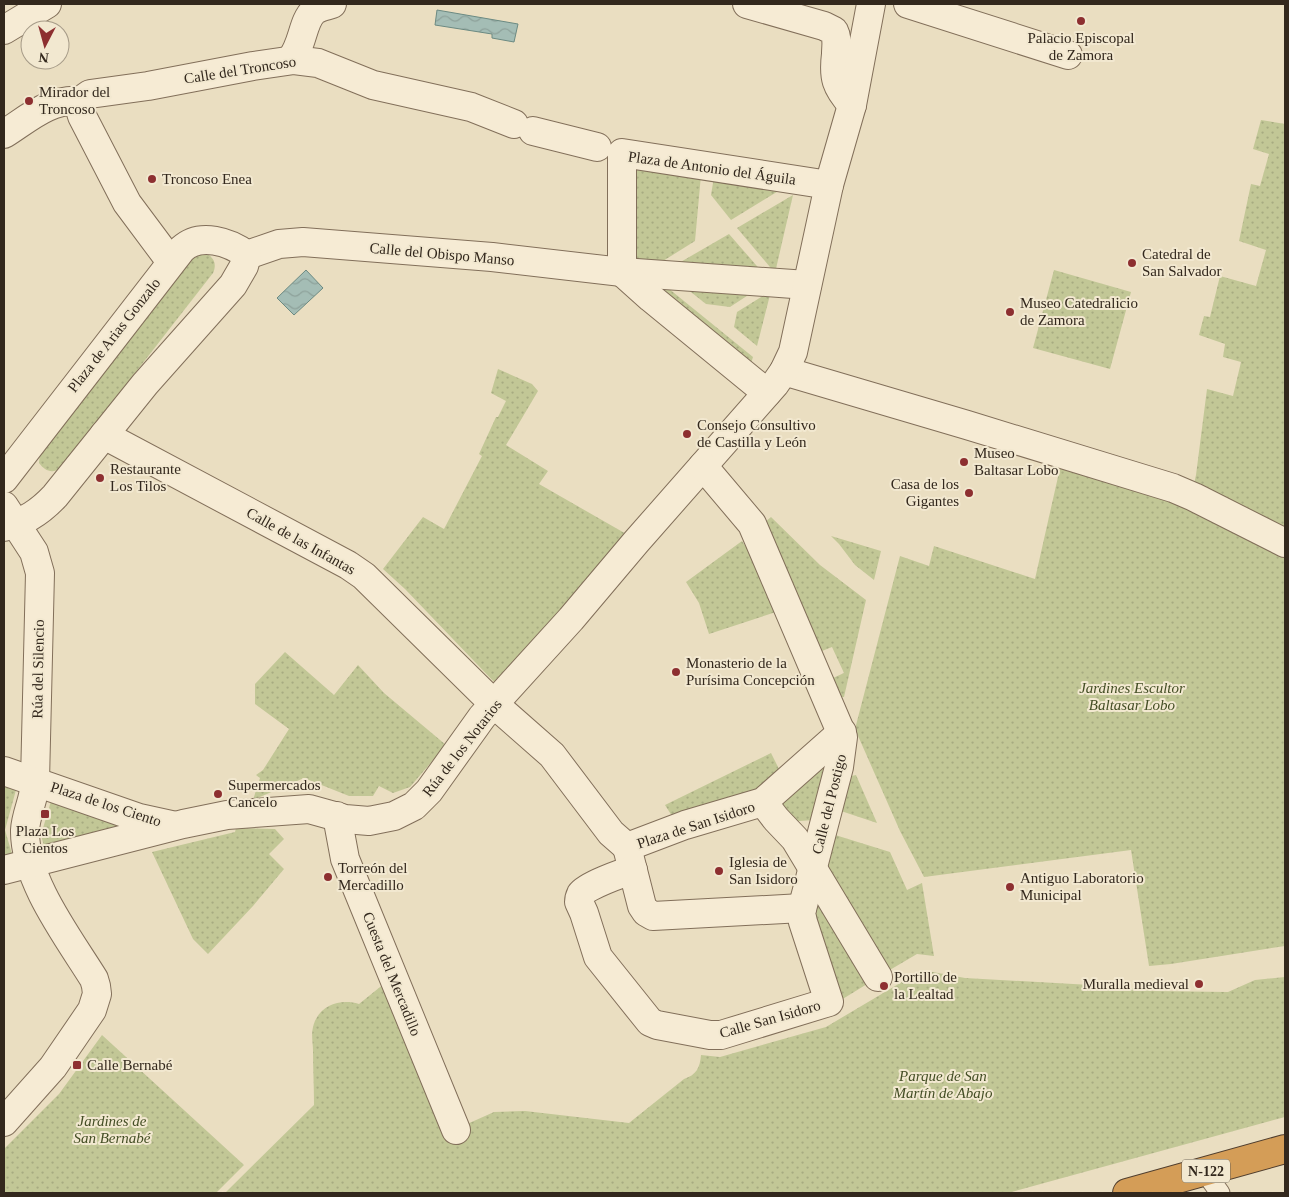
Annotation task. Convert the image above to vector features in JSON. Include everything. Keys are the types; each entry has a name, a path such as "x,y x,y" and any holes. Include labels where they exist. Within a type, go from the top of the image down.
{"highway":[{"name":"N-122","path":"1126,1193 1213,1182 1285,1150"}],"street":[{"path":"4,30 47,4"},
{"path":"290,60 296,52 312,12 332,4"},
{"path":"746,4 824,26 834,31 837,41 834,73 839,88 852,105"},
{"name":"Rúa de los Notarios","path":"4,870 177,826 235,814 302,808 361,821 378,821 394,816 414,806 429,792 482,717 571,619 695,475 757,384 784,371 793,352 829,184 852,105 871,4"},
{"path":"908,4 1068,56"},
{"name":"Calle del Troncoso","path":"80,101 90,94 148,86 290,60 318,63 373,85 413,95 459,103 524,128 612,150"},
{"path":"4,134 52,104 66,100 80,101 79,106 82,116 127,203 171,262"},
{"name":"Plaza de Antonio del Águila","path":"618,272 612,150 829,184"},
{"name":"Plaza de Arias Gonzalo","path":"4,478 171,262 188,244 195,241 217,241 259,251"},
{"name":"Calle del Obispo Manso","path":"259,251 288,242 303,242 492,257 618,272"},
{"path":"7,519 29,518 44,508 145,384 233,285 259,251"},
{"path":"618,272 807,285"},
{"path":"618,272 757,384"},
{"path":"784,371 967,424 1172,488 1194,497 1285,543"},
{"name":"Calle de las Infantas","path":"104,435 356,570 494,704 549,752 630,858"},
{"name":"Calle del Postigo","path":"695,475 745,514 754,529 842,732 844,742 839,767 802,908 802,922 829,1002"},
{"name":"Rúa del Silencio","path":"7,519 34,552 40,573 36,773"},
{"name":"Plaza de San Isidoro","path":"802,908 653,916 646,912 642,906 630,858 685,825 763,802 770,798 842,732"},
{"name":"Plaza de los Ciento","path":"4,771 36,773 139,818 177,826"},
{"name":"Plaza de los Ciento","path":"4,1122 56,1064 92,1010 97,994 94,979 38,886 31,863 26,844 25,828 34,796 36,773"},
{"path":"763,802 795,839 878,976"},
{"name":"Cuesta del Mercadillo","path":"337,816 345,859 456,1130"},
{"name":"Calle San Isidoro","path":"630,858 614,876 584,891 580,896 579,902 601,963 652,1024 721,1035 829,1002"}],"green space":[{"name":"Jardines Escultor Baltasar Lobo","path":"1261,120 1285,124 1285,946 1149,966 1131,850 924,877 900,831 855,729 900,556 929,566 934,546 1035,579 1060,468 1189,507 1196,475 1207,389 1233,396 1241,362 1223,357 1225,344 1199,335 1204,316 1210,317 1220,276 1256,286 1266,250 1239,241 1251,184 1260,186 1269,154 1253,149"},
{"path":"631,164 701,175 695,241 655,266 629,264"},
{"path":"714,177 785,187 731,220 711,195"},
{"path":"793,195 775,273 737,228"},
{"path":"729,234 763,273 672,267"},
{"path":"205,253 214,261 213,273 61,468 49,471 44,468 39,463 40,452 192,257 196,254"},
{"path":"1054,270 1131,292 1110,369 1033,348"},
{"path":"654,283 663,284 753,357 749,370"},
{"path":"682,285 756,290 730,307 706,304"},
{"path":"771,291 757,346 734,327 737,312"},
{"path":"498,369 532,384 538,391 506,445 548,471 539,484 628,535 497,685 405,589 383,569 423,517 444,529 482,456 479,454 496,417 498,417 506,401 491,393"},
{"path":"771,517 820,565 866,600 844,697 841,697 833,678 844,673 832,647 822,651 764,523"},
{"path":"831,536 881,551 874,580 855,565"},
{"path":"742,541 749,551 776,612 709,634 699,603 686,582"},
{"path":"285,652 334,695 358,665 384,693 446,745 410,787 393,793 379,786 373,796 349,796 304,778 253,800 260,778 256,775 263,770 289,729 255,704 255,684"},
{"path":"771,753 781,773 765,787 672,816 665,805"},
{"path":"830,757 813,820 787,822 778,806"},
{"path":"856,775 877,823 838,810 847,777"},
{"path":"4,786 16,790 5,830 12,854 4,856"},
{"path":"51,801 122,825 44,846 41,835"},
{"path":"236,828 275,829 284,839 269,854 284,869 253,906 208,954 193,939 152,852 235,832"},
{"path":"832,834 890,852 907,890 922,883 934,956 917,954 883,974 825,874"},
{"path":"818,887 872,981 841,1000 814,912"},
{"name":"Parque de San Martín de Abajo","path":"922,970 965,978 1126,987 1153,991 1228,992 1255,980 1285,977 1285,1117 1008,1193 225,1193 314,1105 312,1033 319,1014 330,1005 337,1003 351,1002 359,1004 385,983 447,1133 494,1112 525,1111 629,1123 684,1079 692,1075 700,1064 701,1055 720,1057 826,1027"},
{"name":"Jardines de San Bernabé","path":"102,1035 244,1165 216,1193 4,1193 4,1149 59,1094"}],"water":[{"path":"437,10 518,24 514,42 492,38 492,34 435,25"},
{"path":"306,270 323,288 294,315 277,298"}],"place":[{"name":"Palacio Episcopal de Zamora","path":"1081,21"},
{"name":"Mirador del Troncoso","path":"29,101"},
{"name":"Troncoso Enea","path":"152,179"},
{"name":"Catedral de San Salvador","path":"1132,263"},
{"name":"Museo Catedralicio de Zamora","path":"1010,312"},
{"name":"Consejo Consultivo de Castilla y León","path":"687,434"},
{"name":"Museo Baltasar Lobo","path":"964,462"},
{"name":"Restaurante Los Tilos","path":"100,478"},
{"name":"Casa de los Gigantes","path":"969,493"},
{"name":"Monasterio de la Purísima Concepción","path":"676,672"},
{"name":"Supermercados Cancelo","path":"218,794"},
{"name":"Plaza Los Cientos","path":"45,814"},
{"name":"Iglesia de San Isidoro","path":"719,871"},
{"name":"Torreón del Mercadillo","path":"328,877"},
{"name":"Antiguo Laboratorio Municipal","path":"1010,887"},
{"name":"Muralla medieval","path":"1199,984"},
{"name":"Portillo de la Lealtad","path":"884,986"},
{"name":"Calle Bernabé","path":"77,1065"}]}
